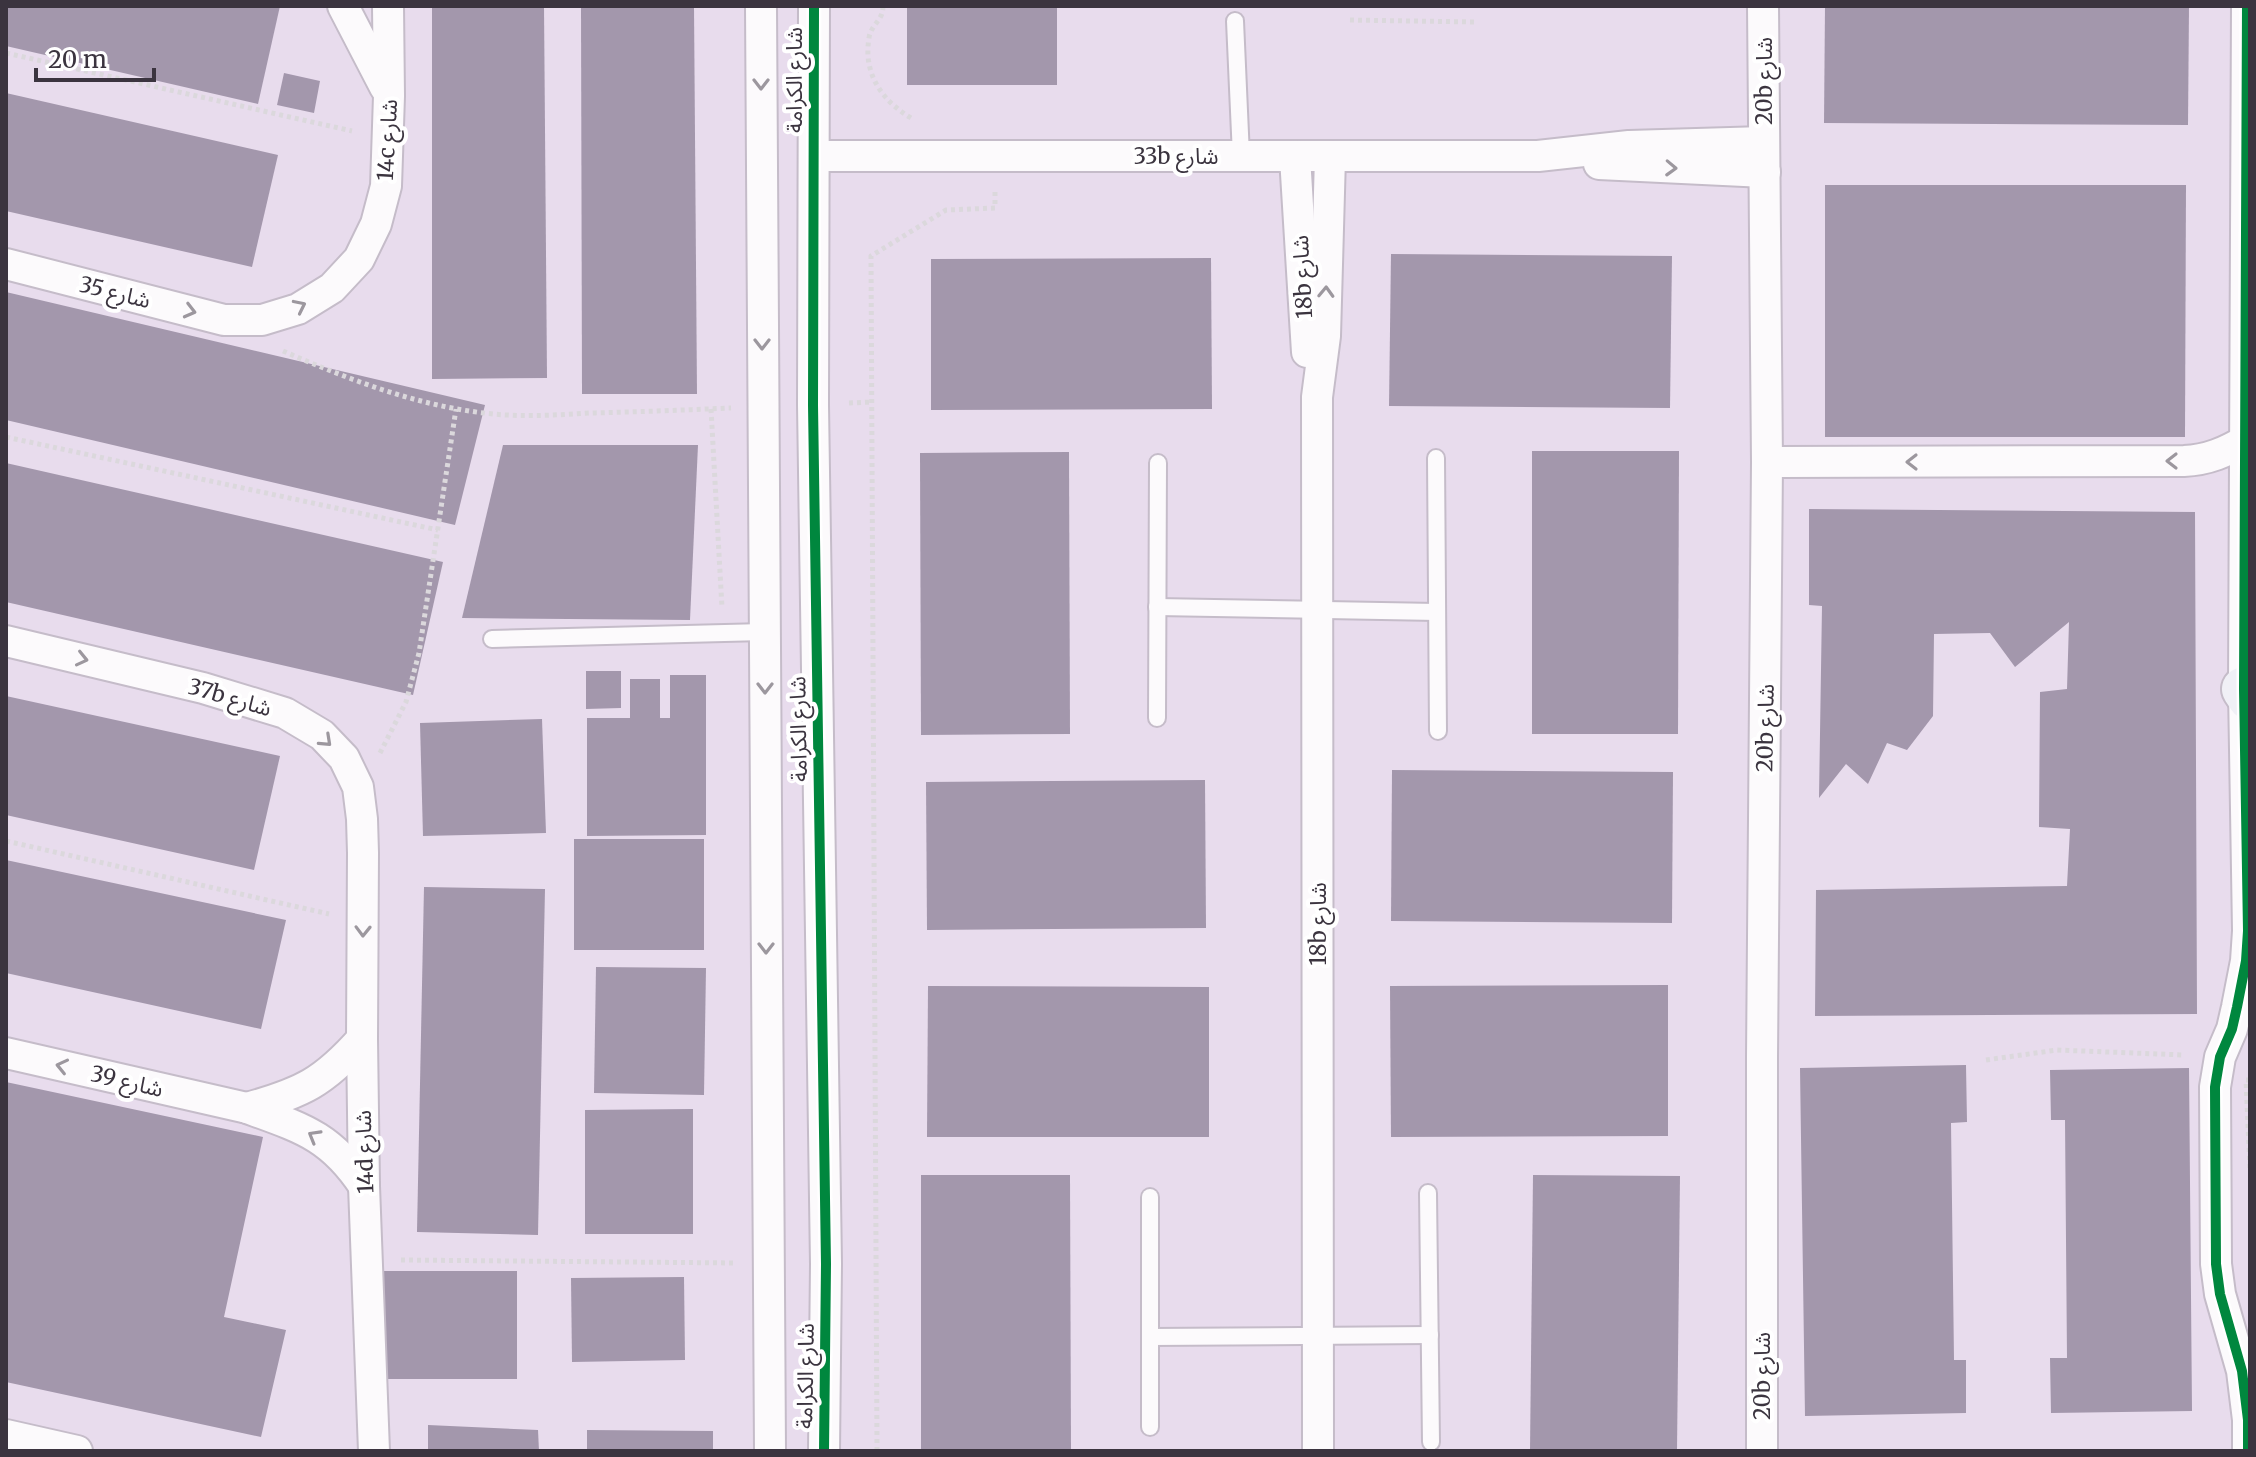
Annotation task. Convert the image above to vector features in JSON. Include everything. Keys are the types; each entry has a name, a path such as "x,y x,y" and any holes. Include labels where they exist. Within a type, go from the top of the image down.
{"street":[{"path":"343,6 389,96"},
{"name":"14c شارع","path":"224,320 262,320 298,309 332,288 359,259 376,224 386,186 388,6"},
{"name":"شارع الكرامة","path":"761,6 770,1451"},
{"name":"شارع الكرامة","path":"814,6 813,405 826,1264 824,1451"},
{"name":"20b شارع","path":"1762,1451 1767,462 1763,6"},
{"path":"2247,6 2248,931 2237,1007 2232,1029 2220,1056 2215,1087 2216,1264 2220,1294 2242,1371 2248,1451"},
{"name":"33b شارع","path":"814,156 1538,156 1598,147 1765,157"},
{"name":"18b شارع","path":"1295,157 1306,344 1317,397"},
{"name":"18b شارع","path":"1318,1451 1317,397 1325,336 1330,157"},
{"name":"شارع 35","path":"6,264 224,320"},
{"path":"1767,462 2184,461 2217,456 2246,440"},
{"name":"37b شارع","path":"6,641 203,688 285,713 322,735 344,758 358,787 363,853"},
{"name":"14d شارع","path":"363,853 364,1186 374,1451"},
{"name":"شارع 39","path":"247,1108 286,1097 315,1083 340,1063 362,1039"},
{"name":"شارع 39","path":"6,1053 247,1108 306,1130 329,1144 349,1163 364,1186"},
{"path":"6,1435 77,1451"}],"lane":[{"path":"1235,21 1241,156"},
{"path":"1436,458 1438,731"},
{"path":"1157,718 1158,463"},
{"path":"1157,607 1437,612"},
{"path":"492,639 765,632"},
{"path":"1428,1193 1431,1442"},
{"path":"1150,1197 1150,1427"},
{"path":"1150,1337 1430,1335"}],"path":[{"path":"883,6 883,15 869,34 868,55 872,75 882,94 896,108 921,121"},
{"path":"1350,20 1475,22"},
{"path":"6,53 388,139"},
{"path":"877,1451 871,256 946,210 995,208 995,156"},
{"path":"282,351 342,376 404,396 456,409 495,414 762,407"},
{"path":"813,405 872,402"},
{"path":"358,787 385,747 406,702 419,653 456,409"},
{"path":"711,409 723,633"},
{"path":"6,437 438,530"},
{"path":"6,841 363,922"},
{"path":"1986,1060 2057,1050 2220,1056"},
{"path":"2250,1080 2246,1080 2250,1169"},
{"path":"2250,1110 2247,1111 2250,1169"},
{"path":"369,1260 768,1263"},
{"path":"826,1264 876,1264"}],"building":[{"path":"6,6 280,6 258,104 6,46"},
{"path":"432,6 544,6 547,378 432,379"},
{"path":"581,6 694,6 697,394 582,394"},
{"path":"907,6 1057,6 1057,85 907,85"},
{"path":"1825,6 2189,6 2188,125 1824,123"},
{"path":"284,73 320,81 314,113 277,105"},
{"path":"6,93 278,155 252,267 6,211"},
{"path":"1825,185 2186,185 2185,437 1825,437"},
{"path":"1391,254 1672,256 1670,408 1389,406"},
{"path":"1211,258 1212,409 931,410 931,259"},
{"path":"6,292 485,405 455,525 6,420"},
{"path":"503,445 698,445 690,620 462,618"},
{"path":"1532,451 1679,451 1678,734 1532,734"},
{"path":"1069,452 1070,734 921,735 920,453"},
{"path":"6,463 443,562 413,695 6,602"},
{"path":"1809,509 2195,512 2197,1014 1815,1016 1816,890 2067,886 2070,829 2039,827 2040,692 2067,689 2069,622 2015,667 1990,633 1934,634 1933,716 1907,750 1887,743 1868,784 1846,764 1819,798 1822,606 1809,605"},
{"path":"586,671 621,671 621,708 586,709"},
{"path":"670,675 706,675 706,835 587,836 587,718 630,718 630,679 660,679 660,718 670,718"},
{"path":"6,696 280,756 254,870 6,815"},
{"path":"542,719 546,833 423,836 420,723"},
{"path":"1392,770 1673,772 1672,923 1391,921"},
{"path":"1205,780 1206,928 927,930 926,782"},
{"path":"574,839 704,839 704,950 574,950"},
{"path":"6,860 286,920 261,1029 6,973"},
{"path":"424,887 545,889 538,1235 417,1232"},
{"path":"596,967 706,968 704,1095 594,1093"},
{"path":"1668,985 1668,1136 1391,1137 1390,986"},
{"path":"928,986 1209,987 1209,1137 927,1137"},
{"path":"1966,1065 1967,1122 1951,1123 1954,1360 1966,1360 1966,1413 1805,1416 1800,1068"},
{"path":"2189,1068 2192,1411 2051,1413 2050,1358 2067,1358 2065,1120 2051,1120 2050,1070"},
{"path":"6,1082 263,1137 224,1317 286,1330 261,1437 6,1382"},
{"path":"693,1109 693,1234 585,1234 585,1110"},
{"path":"921,1175 1070,1175 1071,1451 921,1451"},
{"path":"1533,1175 1680,1176 1677,1451 1530,1451"},
{"path":"379,1271 517,1271 517,1379 378,1379"},
{"path":"684,1277 685,1360 572,1362 571,1278"},
{"path":"428,1425 538,1430 539,1451 428,1451"},
{"path":"587,1430 713,1431 713,1451 587,1451"}],"cycle path":[{"path":"814,6 813,405 826,1264 824,1451"},
{"path":"2247,6 2244,689 2248,931 2237,1007 2220,1057 2215,1087 2216,1264 2220,1294 2242,1371 2248,1451"}]}
